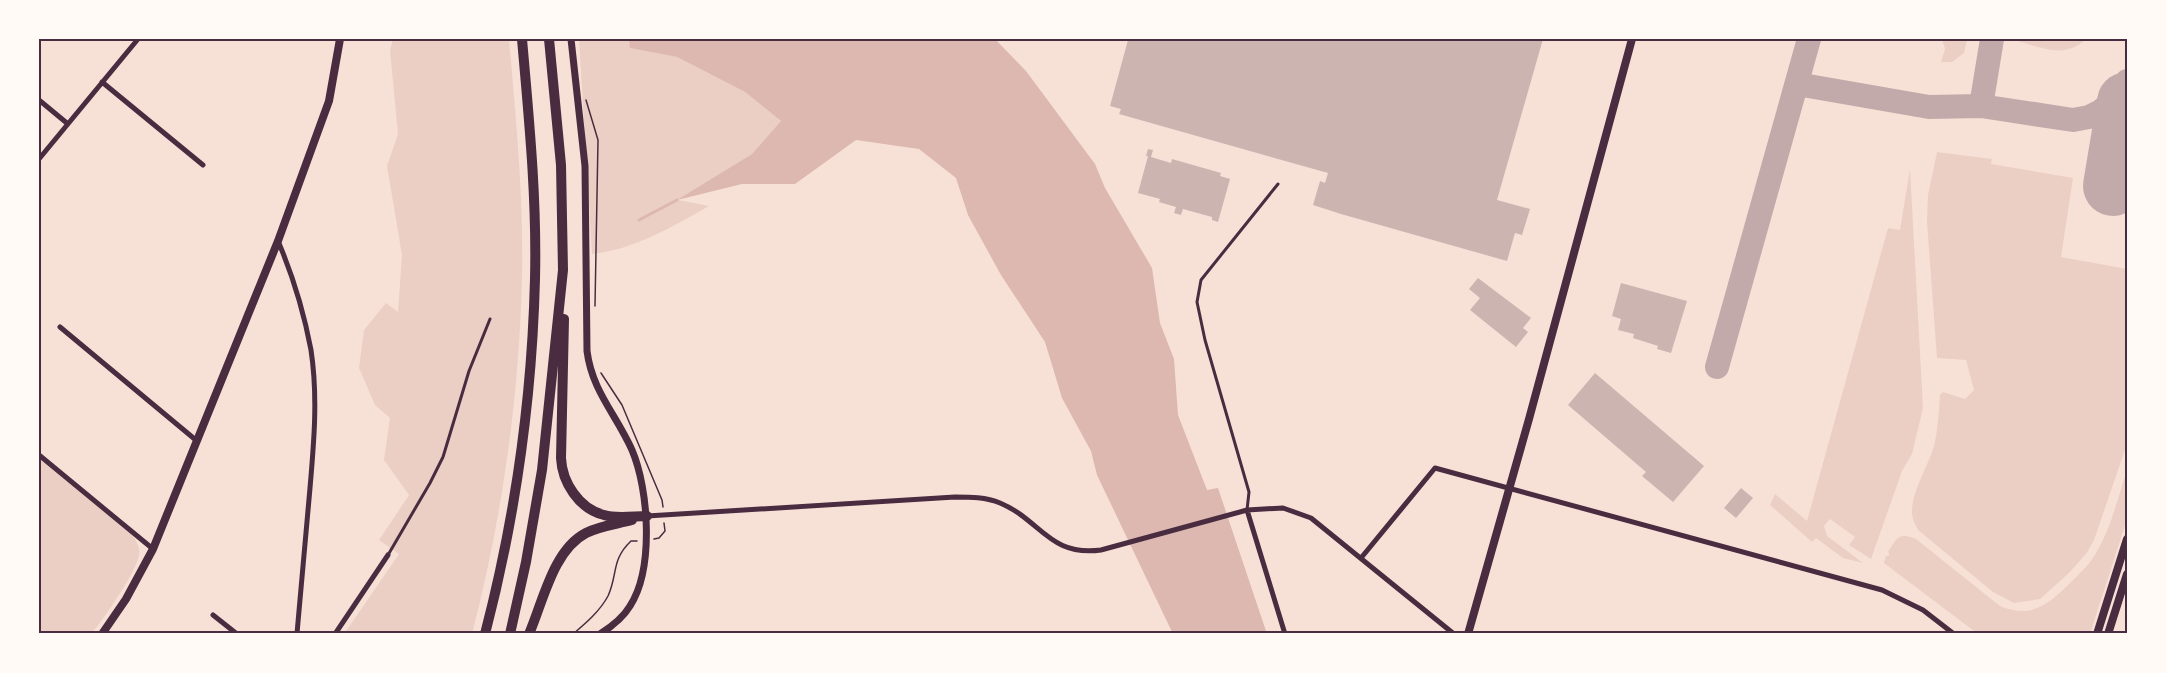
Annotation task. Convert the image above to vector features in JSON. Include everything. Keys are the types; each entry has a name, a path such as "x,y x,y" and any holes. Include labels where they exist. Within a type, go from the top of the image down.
{"highway":[{"path":"485,634 512,510 525,428 531,355 535,279 534,213 522,39"},
{"path":"549,39 561,165 564,353 561,458 563,475 578,499 589,508 604,515 646,516"},
{"path":"510,634 526,562 542,470 563,270"},
{"path":"529,634 556,566 565,550 586,533 646,516"}],"main road":[{"path":"102,634 126,599 153,549 278,241 329,101 340,39"},
{"path":"1468,634 1632,39"},
{"path":"2097,634 2127,539"},
{"path":"2108,634 2127,574"}],"street":[{"path":"39,159 138,39"},
{"path":"571,39 585,166 589,366 603,402 627,440 635,459 643,486 646,516 640,586 629,608 620,619 600,634"},
{"path":"102,82 203,165"},
{"path":"39,100 68,124"},
{"path":"278,241 290,269 311,351 315,401 314,444 297,634"},
{"path":"60,327 197,441"},
{"path":"39,455 153,549"},
{"path":"1361,558 1435,468 1882,590 1923,610 1954,634"},
{"path":"646,516 981,498 1002,504 1062,547 1087,552 1247,510 1283,508 1303,514 1454,634"},
{"path":"1247,510 1285,634"},
{"path":"335,634 388,555"},
{"path":"213,615 237,634"}],"lane":[{"path":"1247,510 1249,492 1205,340 1197,291 1201,280 1278,184"},
{"path":"388,555 443,457 469,371 490,319"}],"path":[{"path":"595,310 597,133"},
{"path":"600,369 622,405 636,434 662,500 663,508"},
{"path":"658,538 665,531"},
{"path":"573,634 599,610 613,582 617,558 631,542"}],"shaded area":[{"path":"393,39 509,39 522,219 520,324 507,458 492,546 472,634 344,634 399,554 379,540 409,495 384,460 390,418 375,405 359,368 364,330 386,303 398,312 402,255 387,166 398,134 390,50"},
{"path":"579,39 629,39 631,48 677,57 745,92 781,121 752,154 678,200 709,206 638,242 623,248 592,254"},
{"path":"629,39 995,39 1026,71 1095,164 1105,188 1152,268 1160,323 1174,359 1178,415 1207,490 1218,488 1267,634 1173,634 1097,475 1091,451 1062,398 1045,342 1001,275 968,215 956,178 919,149 856,140 795,184 742,184 677,200 752,154 781,121 745,92 677,57 630,48"},
{"path":"1942,39 1967,39 1964,53 1952,62 1941,62 1945,49"},
{"path":"2019,39 2086,39 2070,49 2054,50 2018,41"},
{"path":"1937,152 1992,159 1991,164 2073,178 2061,257 2127,269 2127,444 2094,540 2086,554 2069,573 2040,599 2014,603 1993,592 1918,530 1913,517 1917,487 1934,446 1940,395 1943,392 1965,399 1974,390 1966,360 1937,358 1927,222 1928,195"},
{"path":"1910,169 1923,408 1912,454 1902,471 1871,559 1849,545 1855,537 1830,519 1824,526 1827,536 1863,563 1843,558 1816,538 1812,542 1770,505 1775,494 1807,521 1888,228 1900,230"},
{"path":"39,459 131,533 139,548 138,559 130,576 91,634 39,634"},
{"path":"2127,470 2127,519 2090,634 1978,634 1884,563 1896,540 1902,536 1910,537 1916,539 2000,606 2022,611 2040,607 2064,589 2094,557 2110,523"}],"building":[{"path":"1543,39 1497,200 1530,209 1522,235 1515,233 1507,261 1341,214 1313,205 1320,181 1325,183 1328,173 1119,114 1121,109 1110,106 1128,40"},
{"path":"1148,149 1153,150 1151,157 1171,163 1172,159 1221,173 1220,176 1230,179 1218,222 1212,220 1212,217 1183,209 1181,215 1174,213 1176,207 1159,202 1160,199 1138,193"},
{"path":"1478,278 1531,318 1523,328 1528,332 1516,347 1470,310 1480,298 1469,289"},
{"path":"1621,283 1687,301 1671,353 1633,338 1634,334 1618,330 1621,319 1612,316"},
{"path":"1595,373 1704,466 1673,502 1642,476 1646,472 1568,405"},
{"path":"1741,488 1753,498 1736,518 1724,508"}],"waterway":[{"path":"639,220 677,200"}],"taxiway":[{"path":"1717,367 1809,39"},
{"path":"1981,106 1992,39"},
{"path":"1797,84 1929,107 1981,106 2073,120 2089,117 2101,111 2121,94 2127,81"}],"runway":[{"path":"2113,186 2127,102"}]}
